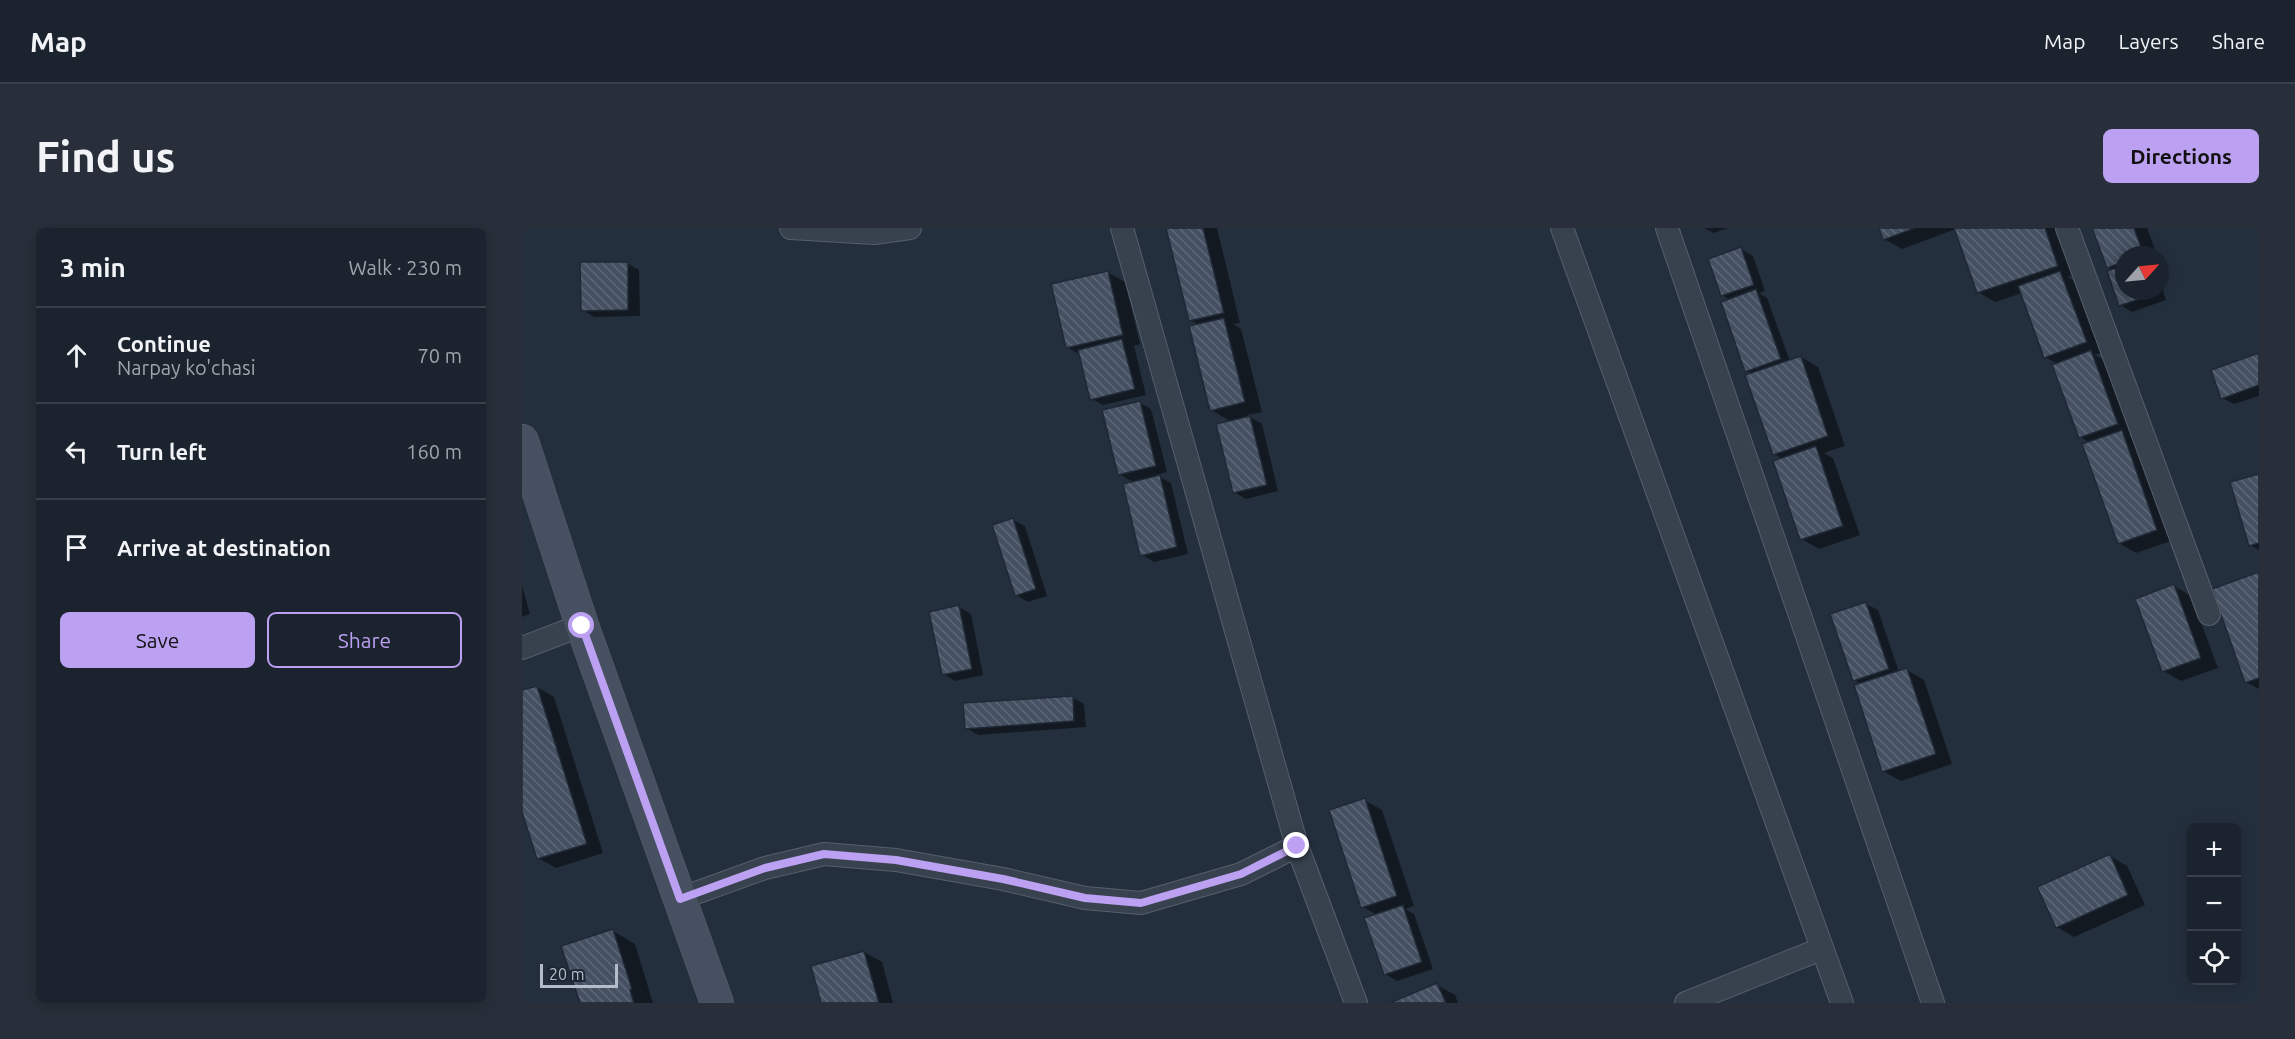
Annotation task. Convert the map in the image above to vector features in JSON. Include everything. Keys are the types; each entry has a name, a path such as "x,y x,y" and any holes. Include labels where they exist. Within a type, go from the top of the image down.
{"main road":[{"path":"522,441 582,626 717,1003"}],"street":[{"path":"791,228 874,233 910,228"},
{"path":"1122,228 1297,846 1356,1003"},
{"path":"1562,228 1842,1003"},
{"path":"1667,228 1933,1003"},
{"path":"2067,228 2209,614"},
{"path":"522,648 582,626"},
{"path":"680,899 765,868 824,854 896,860 1003,879 1085,898 1141,903 1241,874 1297,846"},
{"path":"1686,1003 1821,949"}],"building":[{"path":"1166,228 1203,228 1224,313 1189,321"},
{"path":"1879,228 1915,228 1883,240"},
{"path":"1954,228 2045,228 2058,266 1977,293"},
{"path":"2092,228 2134,228 2141,246 2115,246 2115,265 2107,268"},
{"path":"1741,247 1754,285 1721,296 1708,259"},
{"path":"580,262 628,262 628,310 581,311"},
{"path":"2115,268 2115,294 2107,271"},
{"path":"1108,271 1123,335 1066,348 1051,284"},
{"path":"2060,271 2087,342 2044,358 2018,286"},
{"path":"1756,289 1781,359 1745,372 1721,302"},
{"path":"2117,300 2137,300 2119,306"},
{"path":"1224,318 1245,402 1210,411 1189,326"},
{"path":"1122,339 1135,389 1090,400 1078,350"},
{"path":"2091,350 2118,424 2079,438 2052,365"},
{"path":"2259,353 2259,385 2221,399 2211,370"},
{"path":"1801,356 1828,436 1773,455 1745,375"},
{"path":"1140,401 1156,466 1118,475 1102,410"},
{"path":"1250,416 1267,485 1233,493 1216,424"},
{"path":"2122,430 2157,530 2118,544 2082,444"},
{"path":"1816,446 1843,526 1800,540 1773,461"},
{"path":"2259,474 2259,543 2249,546 2230,482"},
{"path":"1160,475 1177,547 1140,556 1123,484"},
{"path":"1013,518 1036,589 1015,596 992,525"},
{"path":"2259,572 2259,678 2245,683 2212,589"},
{"path":"2174,584 2201,658 2162,672 2135,599"},
{"path":"1866,602 1889,669 1853,681 1830,614"},
{"path":"959,605 972,669 942,675 929,612"},
{"path":"1907,668 1936,754 1882,772 1854,685"},
{"path":"537,686 587,844 537,859 522,812 522,690"},
{"path":"1073,696 1074,721 965,729 963,703"},
{"path":"1365,798 1397,896 1361,908 1329,810"},
{"path":"2110,854 2128,895 2056,928 2037,887"},
{"path":"1403,905 1422,962 1384,975 1364,918"},
{"path":"613,929 632,989 630,990 634,1003 580,1003 561,946"},
{"path":"864,951 879,1003 821,1003 811,966"},
{"path":"1437,983 1446,1003 1390,1003"}],"route":[{"path":"582,626 680,899 765,868 824,854 896,860 1003,879 1085,898 1141,903 1241,874 1297,846"}]}
